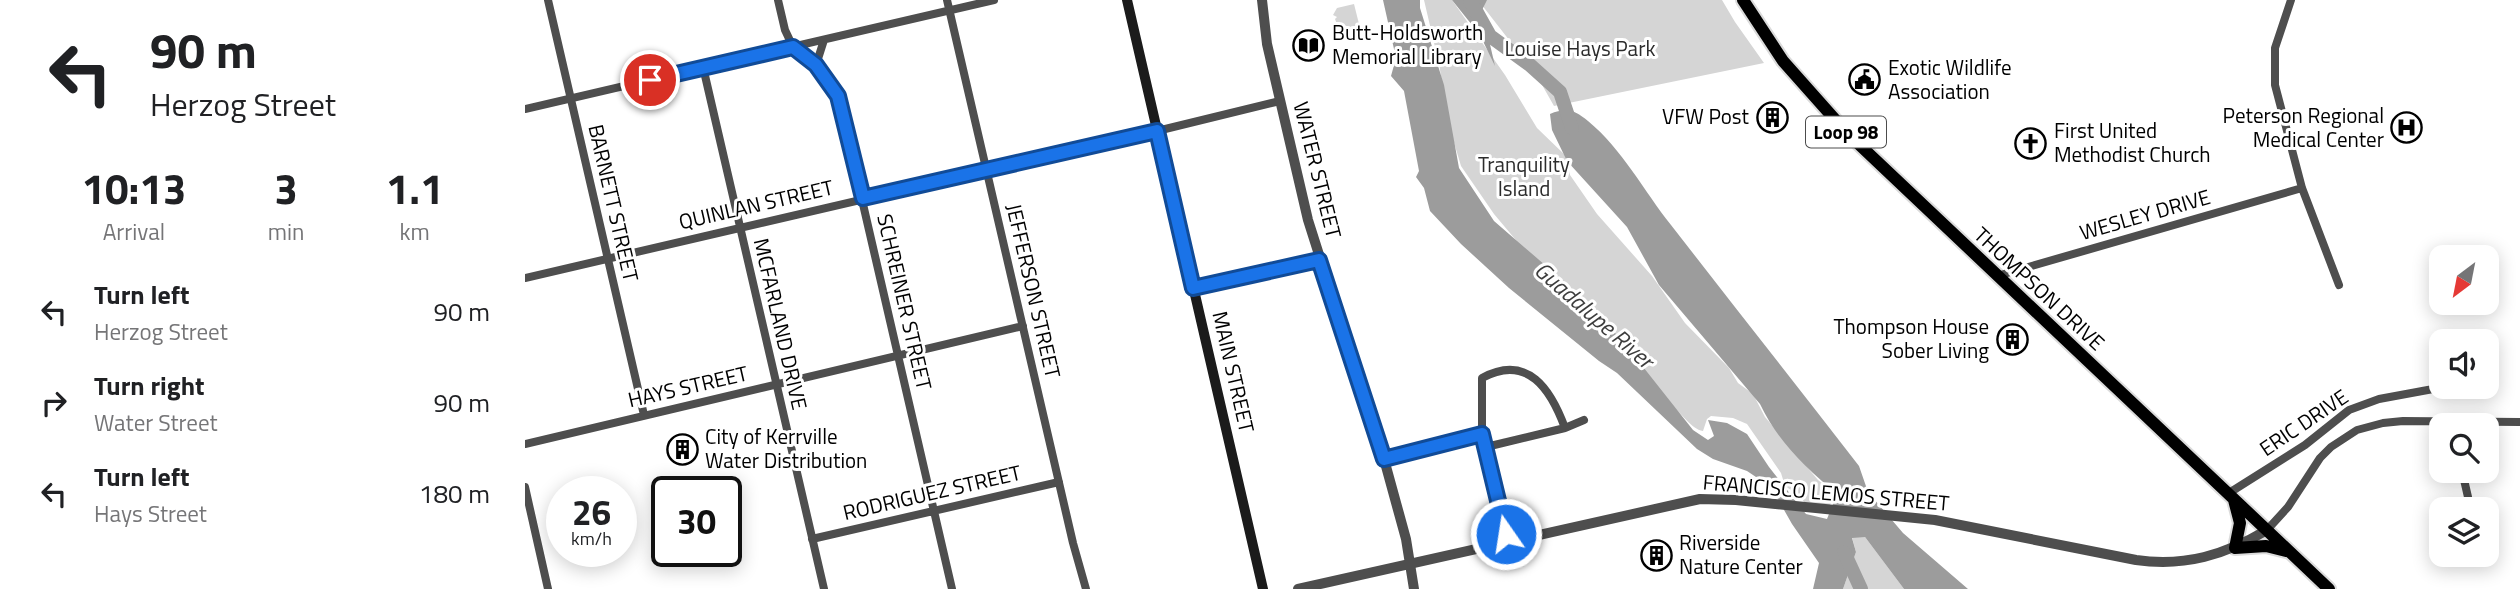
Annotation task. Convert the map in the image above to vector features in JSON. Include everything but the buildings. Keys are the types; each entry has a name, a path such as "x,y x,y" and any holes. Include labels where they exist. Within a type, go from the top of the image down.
{"main road":[{"name":"MAIN STREET","path":"1127,0 1263,589"},
{"name":"THOMPSON DRIVE","path":"1743,0 1783,61 1816,101 1863,149 2329,589"},
{"path":"2231,495 2240,523 2235,548 2266,546 2290,552"}],"street":[{"name":"BARNETT STREET","path":"548,0 644,415"},
{"path":"778,0 785,30 793,47"},
{"name":"JEFFERSON STREET","path":"947,0 1086,589"},
{"path":"525,109 994,0"},
{"name":"WATER STREET","path":"1262,0 1264,30 1319,260 1384,459 1406,539 1414,589"},
{"path":"2291,0 2277,36 2274,77 2277,97 2302,188 2339,285"},
{"path":"816,65 824,40"},
{"name":"SCHREINER STREET","path":"793,47 816,65 838,96 952,589"},
{"name":"MCFARLAND DRIVE","path":"703,67 824,589"},
{"name":"QUINLAN STREET","path":"525,278 1280,101"},
{"name":"WESLEY DRIVE","path":"1997,276 2302,188"},
{"path":"1193,288 1319,260"},
{"name":"HAYS STREET","path":"525,444 1023,326"},
{"path":"1508,542 1482,434 1482,377 1507,369 1522,372 1545,387 1565,428"},
{"name":"ERIC DRIVE","path":"2231,495 2305,445 2349,410 2379,399 2429,390"},
{"path":"1486,447 1565,428 1584,420"},
{"path":"2499,422 2520,422"},
{"path":"2267,530 2288,507 2319,458 2346,436 2383,423 2429,423"},
{"path":"1384,459 1482,434"},
{"name":"RODRIGUEZ STREET","path":"812,539 1059,482"},
{"path":"2465,483 2468,497"},
{"path":"525,487 548,589"},
{"name":"FRANCISCO LEMOS STREET","path":"1299,589 1700,499 1916,518 1982,528 2150,562 2176,563 2202,559 2235,548 2267,530"}],"green space":[{"name":"Tranquility Island","path":"1424,0 1452,0 1505,75 1537,128 1566,156 1570,175 1597,214 1652,276 1685,323 1729,368 1738,383 1753,394 1765,417 1818,480 1832,491 1834,500 1828,507 1806,505 1800,496 1785,486 1781,473 1747,424 1733,418 1711,416 1707,419 1703,431 1691,424 1520,245 1494,214 1461,166 1450,129"},
{"name":"Louise Hays Park","path":"1478,0 1722,0 1764,63 1554,106 1537,76"},
{"path":"1354,4 1362,36 1357,37 1345,29 1339,30 1335,19 1337,17 1333,15 1337,8"},
{"path":"1852,537 1865,537 1904,589 1843,589 1856,552"}],"water":[{"path":"1383,0 1420,0 1420,8 1444,85 1459,168 1494,221 1560,278 1621,339 1693,430 1708,440 1714,436 1708,420 1727,423 1747,434 1806,514 1827,519 1837,494 1784,442 1760,404 1659,285 1627,227 1567,161 1552,130 1550,114 1566,110 1579,114 1612,144 1671,225 1859,466 1868,492 1903,533 1968,589 1904,589 1865,537 1852,538 1856,552 1843,589 1813,589 1819,563 1771,487 1747,471 1713,459 1697,449 1617,373 1509,288 1461,244 1430,211 1424,188 1416,177 1419,171 1404,91 1391,76 1396,58"},
{"path":"1452,0 1487,0 1482,10 1495,66 1480,35"}],"waterway":[{"name":"Guadalupe River","path":"1470,0 1490,36 1530,65 1560,92 1572,128"},
{"name":"Guadalupe River","path":"1844,552 1861,589"}],"place":[{"name":"Butt-Holdsworth Memorial Library","path":"1309,45"},
{"name":"Exotic Wildlife Association","path":"1865,80"},
{"name":"VFW Post","path":"1772,117"},
{"name":"Peterson Regional Medical Center","path":"2407,128"},
{"name":"First United Methodist Church","path":"2031,143"},
{"name":"Thompson House Sober Living","path":"2012,339"},
{"name":"City of Kerrville Water Distribution","path":"682,449"},
{"name":"Riverside Nature Center","path":"1656,555"}],"route":[{"path":"650,80 793,47 816,65 838,96 863,198 1157,131 1193,288 1319,260 1384,459 1482,434 1506,534"}]}
